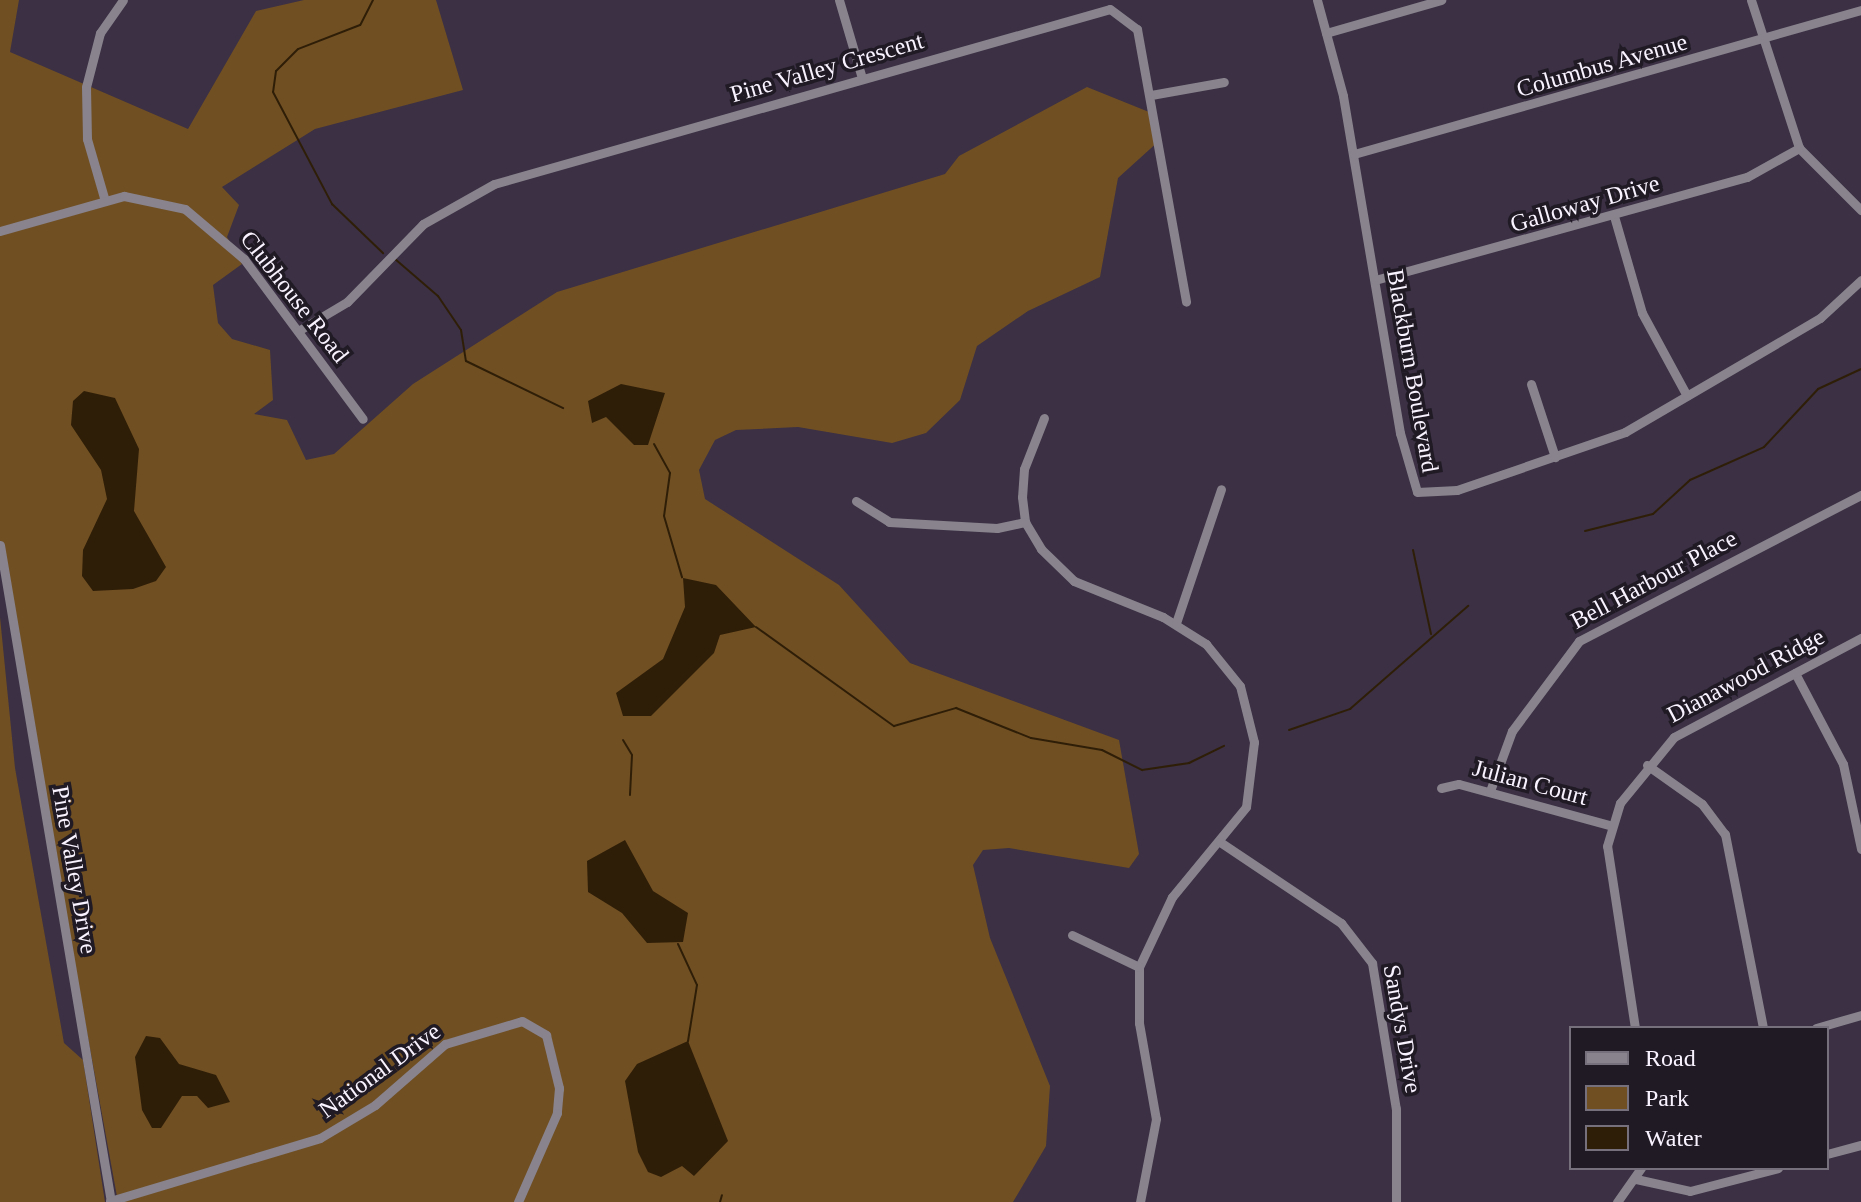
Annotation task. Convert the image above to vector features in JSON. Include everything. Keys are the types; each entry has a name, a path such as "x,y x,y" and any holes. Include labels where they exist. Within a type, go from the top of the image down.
{"street":[{"path":"105,201 87,139 86,87 100,33 123,0"},
{"path":"839,0 862,78"},
{"name":"Blackburn Boulevard","path":"1317,0 1354,154 1415,491 1457,490 1625,432 1820,318 1861,280"},
{"path":"1326,33 1441,0"},
{"path":"1751,0 1799,148 1861,210"},
{"name":"Pine Valley Crescent","path":"298,331 347,302 404,241 470,194 862,78 1110,9 1137,29 1186,302"},
{"name":"Columbus Avenue","path":"1354,154 1861,10"},
{"path":"1151,95 1224,82"},
{"name":"Galloway Drive","path":"1375,280 1747,177 1799,148"},
{"name":"Clubhouse Road","path":"0,231 105,201 151,197 207,222 298,331 363,419"},
{"path":"1614,216 1642,313 1687,396"},
{"path":"1531,384 1555,457"},
{"path":"1044,418 1024,469 1025,522 1074,581 1176,623 1228,669 1251,723 1252,785 1220,842 1166,906 1139,967 1139,1023 1156,1119 1140,1202"},
{"path":"1176,623 1221,489"},
{"name":"Bell Harbour Place","path":"1490,791 1512,731 1579,641 1861,495"},
{"path":"856,501 889,522 997,528 1025,522"},
{"name":"Pine Valley Drive","path":"0,545 110,1201"},
{"name":"Dianawood Ridge","path":"1609,825 1647,765 1674,737 1861,638"},
{"path":"1795,673 1843,764 1861,849"},
{"path":"1647,765 1702,804 1725,834 1763,1026"},
{"name":"Julian Court","path":"1441,788 1490,791 1609,825"},
{"path":"1609,825 1608,867 1635,1026"},
{"name":"Sandys Drive","path":"1220,842 1341,923 1372,963 1396,1109 1396,1202"},
{"path":"1072,935 1139,967"},
{"path":"1823,1026 1861,1015"},
{"name":"National Drive","path":"110,1201 320,1138 375,1105 445,1044 522,1021 546,1035 559,1088 557,1113 518,1202"},
{"path":"1829,1153 1861,1145"},
{"path":"1617,1202 1640,1170"},
{"path":"1636,1179 1690,1191 1770,1170"}],"green space":[{"path":"0,0 19,0 10,52 188,129 256,11 304,0 436,0 463,90 315,129 222,187 239,205 227,237 242,264 213,285 218,323 232,339 270,350 273,400 254,414 287,420 306,460 334,454 413,384 557,292 945,174 959,156 1087,87 1149,112 1160,140 1118,178 1100,277 1028,311 977,346 960,400 926,433 892,443 798,427 736,430 715,440 699,470 705,499 839,585 910,663 1119,740 1139,854 1129,868 1009,848 983,850 973,865 990,938 1050,1086 1046,1146 1013,1202 118,1202 0,555"},
{"path":"0,617 15,768 64,1043 83,1060 105,1202 0,1202"}],"water":[{"path":"621,384 665,393 648,445 634,445 606,417 592,423 588,401"},
{"path":"84,391 115,398 139,449 134,511 166,567 156,581 133,589 93,591 82,576 83,550 107,499 101,470 71,425 73,401"},
{"path":"683,578 716,585 756,627 720,635 714,653 651,716 623,716 616,693 663,659 685,607"},
{"path":"625,840 653,891 688,913 683,942 647,943 622,913 588,892 587,861"},
{"path":"146,1036 160,1038 179,1064 216,1075 230,1102 208,1108 197,1096 182,1096 161,1128 152,1128 142,1110 135,1057"},
{"path":"688,1041 728,1141 694,1176 682,1166 661,1177 648,1172 638,1152 625,1081 637,1064"}],"waterway":[{"path":"373,0 360,25 298,49 276,71 273,92 332,204 383,253"},
{"path":"395,259 438,296 461,330 466,361 563,408"},
{"path":"1585,531 1653,514 1690,480 1764,447 1818,389 1861,369"},
{"path":"654,444 670,473 664,516 682,577"},
{"path":"1413,550 1431,634"},
{"path":"1289,730 1350,709 1468,606"},
{"path":"756,627 894,726 956,708 1031,738 1102,750 1142,770 1189,763 1224,746"},
{"path":"623,740 632,755 630,795"},
{"path":"678,944 697,985 688,1041"},
{"path":"720,1202 722,1195"}]}
